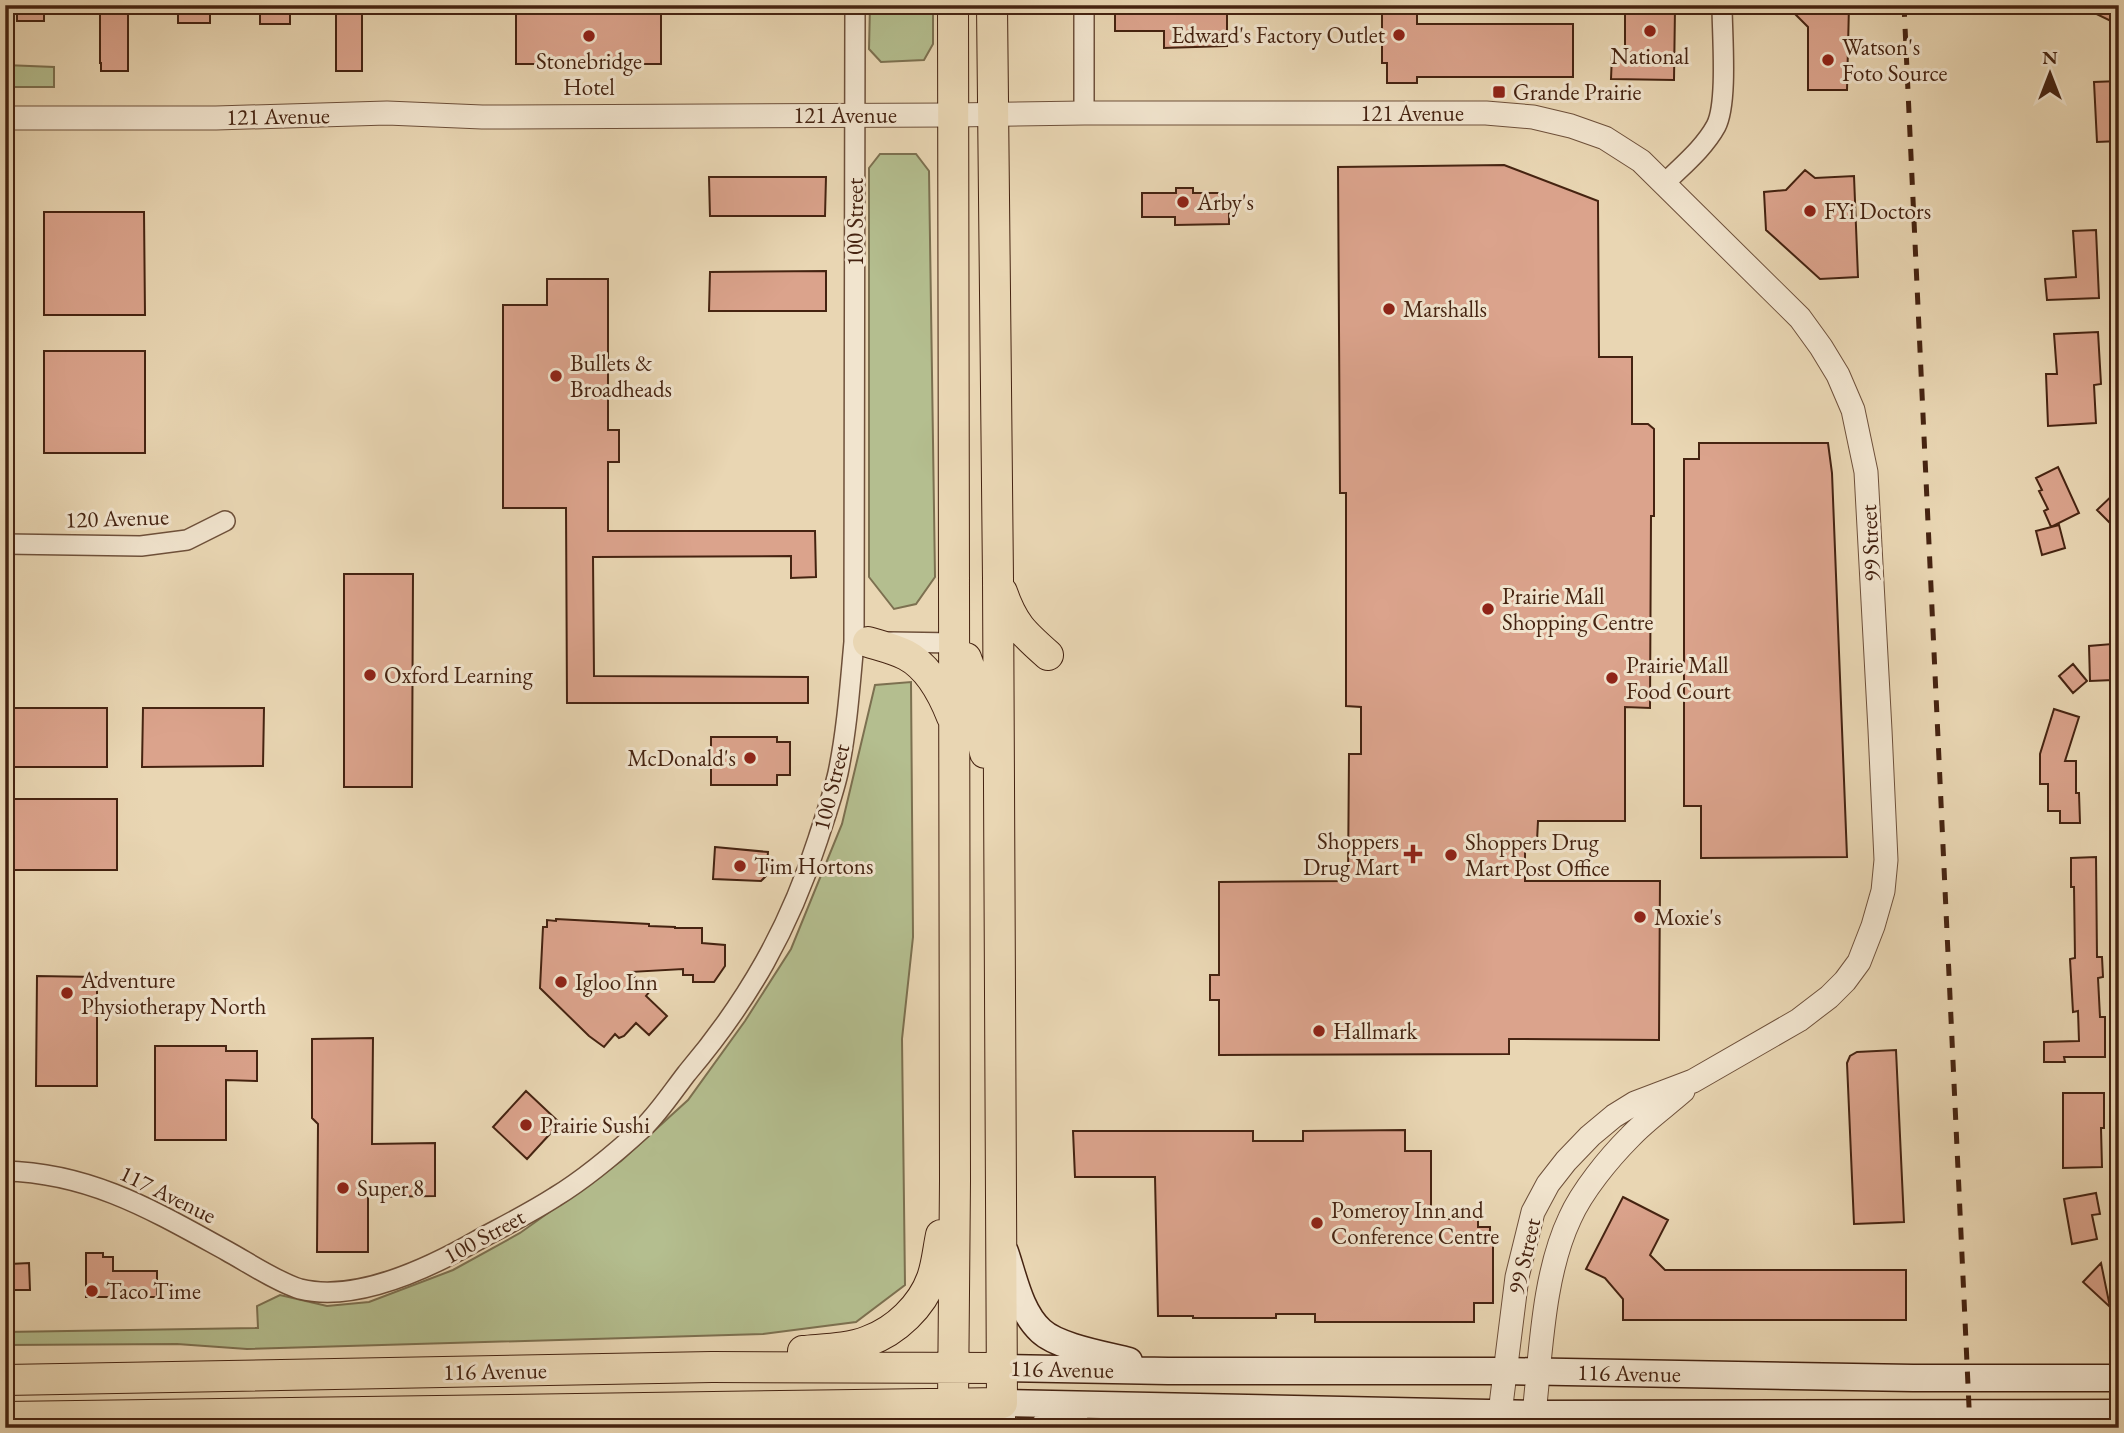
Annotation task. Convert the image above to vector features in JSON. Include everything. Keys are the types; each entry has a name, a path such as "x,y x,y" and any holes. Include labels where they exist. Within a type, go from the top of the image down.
{"main road":[{"path":"953,5 954,1416"},
{"path":"992,5 1002,1416"},
{"path":"954,464 975,634 998,662"},
{"path":"998,580 1010,615 1032,642 1048,655"},
{"path":"861,642 906,655 917,662 946,702 953,721"},
{"path":"955,643 967,659 970,669 999,822"},
{"path":"712,1367 766,1355 867,1342 902,1321 925,1293 932,1278 955,1181"},
{"path":"1002,1243 1023,1306 1042,1332 1066,1344 1168,1371"},
{"name":"116 Avenue","path":"5,1380 712,1367 1539,1371 1913,1378 2119,1378"},
{"path":"1913,1378 1915,1414"},
{"path":"1042,1428 1054,1418 1083,1405"},
{"name":"116 Avenue","path":"5,1417 1002,1416 1083,1405 1500,1421 2119,1413"}],"street":[{"name":"100 Street","path":"300,1289 332,1292 376,1285 414,1273 557,1196 645,1125 719,1035 753,984 784,929 807,874 838,773 849,697 861,642 855,5"},
{"path":"1084,5 1084,113"},
{"path":"1665,183 1709,138 1718,122 1723,97 1722,5"},
{"name":"121 Avenue","path":"5,118 202,118 387,113 482,117 1486,113 1533,117 1605,138 1641,161 1665,183"},
{"name":"99 Street","path":"1500,1421 1517,1278 1533,1212 1548,1184 1590,1136 1614,1116 1635,1103 1693,1081 1798,1020 1829,997 1859,962 1883,891 1885,860 1866,472 1853,410 1838,375 1800,318 1665,183"},
{"name":"120 Avenue","path":"5,544 141,546 187,540 225,521"},
{"path":"861,642 955,643"},
{"name":"99 Street","path":"1534,1421 1550,1282 1560,1241 1571,1216 1584,1194 1631,1136 1693,1081"},
{"name":"117 Avenue","path":"5,1171 27,1171 71,1180 143,1205 300,1289"}],"green space":[{"path":"870,5 933,5 933,44 924,60 881,62 869,49"},
{"path":"5,65 54,67 54,87 5,87"},
{"path":"880,154 916,154 929,171 935,577 916,604 894,609 869,577 869,168"},
{"path":"911,682 913,937 902,1039 905,1285 856,1322 763,1334 247,1349 177,1344 5,1345 5,1332 258,1328 257,1306 280,1295 327,1306 369,1302 453,1270 520,1233 621,1161 688,1100 745,1021 791,949 842,824 875,685"}],"building":[{"path":"17,5 44,5 44,21 17,21"},
{"path":"101,5 128,5 128,71 101,71"},
{"path":"178,5 210,5 210,23 178,23"},
{"path":"260,5 290,5 290,24 260,24"},
{"path":"336,5 362,5 362,71 336,71"},
{"name":"Stonebridge Hotel","path":"516,5 661,5 661,64 516,64"},
{"path":"1164,5 1227,5 1227,46 1164,48 1164,31 1115,31 1115,8 1164,8"},
{"path":"1417,5 1417,24 1573,24 1573,77 1417,77 1417,83 1387,83 1387,63 1382,63 1382,6"},
{"name":"Watson's Foto Source","path":"1786,5 1849,5 1847,90 1808,90 1808,27"},
{"path":"2078,5 2119,5 2119,25"},
{"name":"National","path":"1625,8 1675,8 1674,80 1611,79 1612,54 1625,54"},
{"path":"2119,81 2119,141 2097,142 2094,82"},
{"name":"Prairie Mall Shopping Centre","path":"1504,165 1598,201 1599,357 1632,357 1632,424 1648,424 1654,429 1650,708 1625,707 1625,821 1538,821 1537,841 1525,841 1525,881 1660,881 1659,1040 1509,1039 1509,1054 1219,1055 1219,1000 1210,1000 1210,975 1219,975 1219,882 1348,881 1349,754 1361,754 1361,707 1346,706 1346,493 1340,493 1338,167"},
{"name":"FYi Doctors","path":"1805,170 1815,178 1854,176 1858,277 1820,279 1766,230 1764,192 1786,190"},
{"path":"709,177 826,177 825,216 710,216"},
{"name":"Arby's","path":"1176,188 1193,188 1193,193 1225,193 1225,211 1229,211 1229,224 1175,225 1175,217 1142,217 1142,193 1176,193"},
{"path":"44,212 144,212 145,315 44,315"},
{"path":"2096,230 2099,298 2047,300 2045,279 2076,277 2073,231"},
{"path":"826,271 826,311 709,311 710,272"},
{"path":"547,279 608,279 608,430 619,430 619,462 608,462 608,531 815,531 816,577 791,578 791,556 593,557 594,676 808,677 808,703 567,703 566,508 503,508 503,305 547,305"},
{"path":"2098,332 2101,384 2094,385 2096,423 2048,426 2046,374 2057,374 2054,334"},
{"path":"44,351 145,351 145,453 44,453"},
{"path":"1699,443 1828,443 1832,473 1847,857 1701,858 1701,806 1684,806 1684,459 1699,459"},
{"path":"2058,467 2079,513 2051,527 2044,511 2048,509 2036,478"},
{"path":"2119,489 2119,532 2097,510"},
{"path":"2059,525 2065,548 2042,555 2036,531"},
{"path":"344,574 413,574 412,787 344,787"},
{"path":"2112,644 2113,680 2090,681 2089,646"},
{"path":"2073,664 2087,681 2073,693 2059,676"},
{"path":"5,708 107,708 107,767 5,767"},
{"path":"143,708 264,708 263,766 142,767"},
{"path":"2054,709 2079,717 2065,761 2076,761 2080,823 2060,823 2060,811 2048,811 2048,784 2040,784 2040,754"},
{"name":"McDonald's","path":"711,737 777,737 777,742 790,742 790,775 777,775 777,785 711,785"},
{"path":"5,799 117,799 117,870 5,870"},
{"name":"Tim Hortons","path":"715,847 768,852 766,876 761,881 713,879"},
{"path":"2096,857 2097,957 2102,957 2103,977 2098,978 2100,1017 2105,1017 2105,1057 2064,1057 2065,1062 2044,1062 2044,1042 2079,1041 2078,1011 2073,1012 2070,959 2075,958 2071,858"},
{"name":"Igloo Inn","path":"547,920 702,928 702,943 725,945 725,966 714,982 693,982 693,975 683,975 683,969 629,972 650,991 646,996 667,1016 649,1035 636,1023 624,1036 619,1038 615,1034 604,1047 540,988 543,927 547,927"},
{"path":"37,976 97,977 97,1086 36,1086"},
{"name":"Super 8","path":"373,1038 372,1144 435,1143 435,1196 368,1197 368,1252 317,1252 318,1124 312,1118 312,1039"},
{"path":"155,1046 226,1046 226,1051 257,1051 257,1081 226,1080 226,1140 155,1140"},
{"path":"1896,1050 1904,1222 1854,1224 1847,1063 1850,1056 1857,1052"},
{"name":"Prairie Sushi","path":"526,1091 560,1123 527,1159 493,1127"},
{"path":"2063,1093 2104,1093 2102,1167 2063,1168"},
{"name":"Pomeroy Inn and Conference Centre","path":"1405,1130 1405,1151 1431,1151 1431,1219 1478,1219 1478,1227 1490,1227 1490,1234 1493,1234 1493,1303 1474,1303 1474,1322 1315,1322 1315,1314 1276,1314 1276,1318 1158,1316 1155,1177 1075,1177 1073,1131 1253,1131 1253,1141 1303,1141 1303,1131"},
{"path":"2096,1193 2100,1214 2092,1215 2097,1239 2072,1244 2064,1199"},
{"path":"1623,1197 1668,1220 1650,1255 1665,1270 1906,1270 1906,1320 1623,1320 1623,1299 1605,1278 1586,1269"},
{"path":"86,1253 103,1253 103,1257 113,1257 113,1271 157,1271 157,1297 86,1297"},
{"path":"29,1263 30,1290 10,1290 10,1264"},
{"path":"2101,1263 2110,1307 2083,1282"}],"railway":[{"path":"1904,5 1970,1428"}],"place":[{"name":"National","path":"1650,31"},
{"name":"Edward's Factory Outlet","path":"1399,35"},
{"name":"Stonebridge Hotel","path":"589,36"},
{"name":"Watson's Foto Source","path":"1828,60"},
{"name":"Grande Prairie","path":"1499,92"},
{"name":"Arby's","path":"1183,202"},
{"name":"FYi Doctors","path":"1810,211"},
{"name":"Marshalls","path":"1389,309"},
{"name":"Bullets & Broadheads","path":"556,376"},
{"name":"Prairie Mall Shopping Centre","path":"1488,609"},
{"name":"Oxford Learning","path":"370,675"},
{"name":"Prairie Mall Food Court","path":"1612,678"},
{"name":"McDonald's","path":"750,758"},
{"name":"Shoppers Drug Mart","path":"1413,854"},
{"name":"Shoppers Drug Mart Post Office","path":"1451,855"},
{"name":"Tim Hortons","path":"740,866"},
{"name":"Moxie's","path":"1640,917"},
{"name":"Igloo Inn","path":"561,982"},
{"name":"Adventure Physiotherapy North","path":"67,993"},
{"name":"Hallmark","path":"1319,1031"},
{"name":"Prairie Sushi","path":"526,1125"},
{"name":"Super 8","path":"343,1188"},
{"name":"Pomeroy Inn and Conference Centre","path":"1317,1223"},
{"name":"Taco Time","path":"92,1291"}]}
